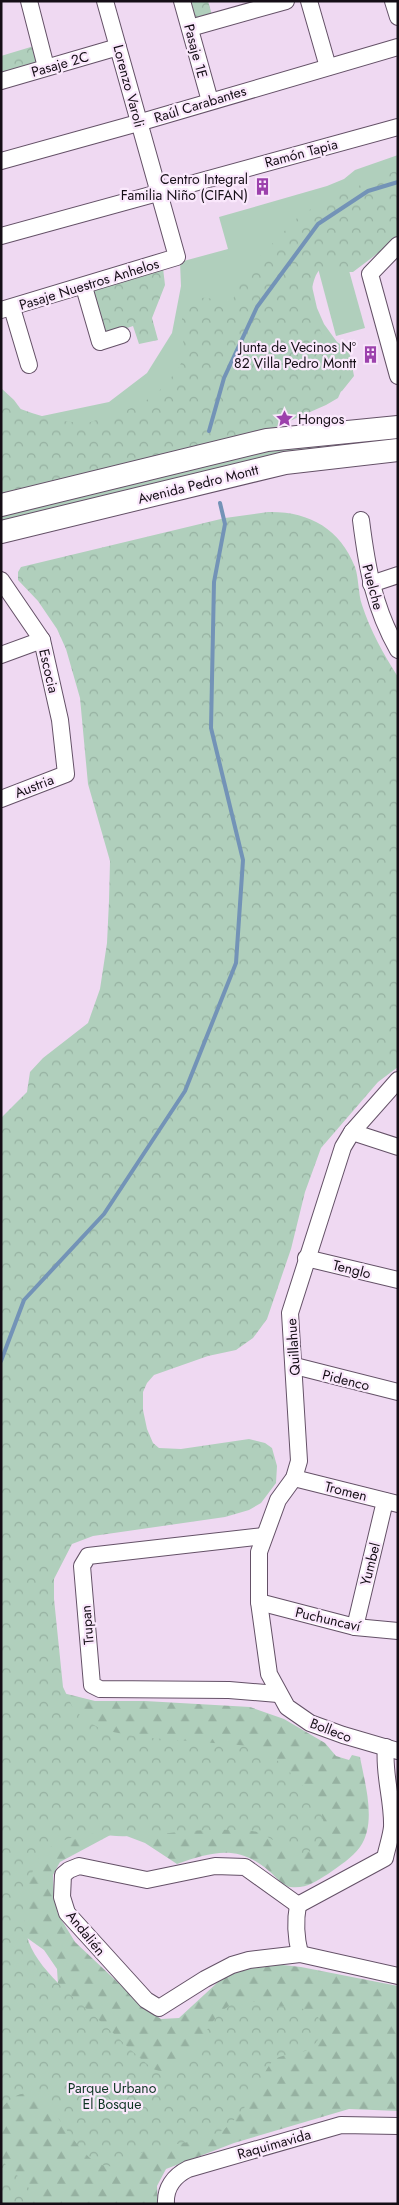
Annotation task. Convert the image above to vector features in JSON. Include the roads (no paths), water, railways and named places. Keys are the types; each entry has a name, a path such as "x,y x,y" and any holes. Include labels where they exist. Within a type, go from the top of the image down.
{"main road":[{"name":"Avenida Pedro Montt","path":"1,505 267,440 398,427"},
{"name":"Avenida Pedro Montt","path":"1,532 285,463 398,450"}],"street":[{"path":"29,1 46,67"},
{"name":"Lorenzo Varoli","path":"105,1 177,257"},
{"name":"Pasaje 1E","path":"182,1 210,100"},
{"path":"190,28 286,1"},
{"path":"309,1 328,67"},
{"path":"393,1 398,17"},
{"name":"Pasaje 2C","path":"1,81 118,47"},
{"name":"Raúl Carabantes","path":"1,161 398,47"},
{"name":"Ramón Tapia","path":"1,236 398,126"},
{"path":"398,246 370,274 391,331 398,376"},
{"name":"Pasaje Nuestros Anhelos","path":"7,309 177,257"},
{"path":"84,286 100,342 122,335"},
{"path":"7,309 29,366"},
{"name":"Puelche","path":"360,520 371,584 384,626 398,650"},
{"path":"371,584 398,575"},
{"name":"Escocia","path":"1,580 42,640 60,720 66,774"},
{"path":"1,655 42,640"},
{"name":"Austria","path":"1,799 66,774"},
{"name":"Quillahue","path":"258,1602 259,1552 278,1500 294,1478 299,1462 295,1366 290,1313 343,1147 352,1132 398,1080"},
{"path":"352,1132 398,1147"},
{"name":"Tenglo","path":"306,1258 398,1280"},
{"name":"Pidenco","path":"295,1366 398,1392"},
{"name":"Tromen","path":"294,1478 392,1503"},
{"name":"Yumbel","path":"355,1626 392,1503"},
{"name":"Trupan","path":"264,1536 88,1556 82,1566 92,1685 100,1689 229,1690 278,1694"},
{"name":"Puchuncaví","path":"258,1602 355,1626 398,1631"},
{"name":"Bolleco","path":"258,1602 269,1674 278,1694 287,1707 310,1724 343,1736 392,1749"},
{"path":"300,1954 296,1915 298,1905 391,1860 392,1828 385,1758 392,1749"},
{"name":"Andalién","path":"298,1905 245,1867 215,1866 148,1880 79,1866 63,1875 62,1897 67,1913 146,2000 159,2008 232,1965 250,1960 300,1954 398,1976"},
{"name":"Raquimavida","path":"166,2200 173,2179 188,2169 341,2125 398,2126"}],"waterway":[{"path":"209,431 224,378 257,307 318,224 368,191 398,182"},
{"path":"1,1361 24,1300 104,1214 185,1091 236,963 243,860 211,728 214,582 225,524 220,503"}],"place":[{"name":"Centro Integral Familia Niño (CIFAN)","path":"262,187"},
{"name":"Junta de Vecinos Nº 82 Villa Pedro Montt","path":"370,355"},
{"name":"Hongos","path":"284,419"}],"park label":[{"name":"Parque Urbano El Bosque","path":"112,2096"}]}
